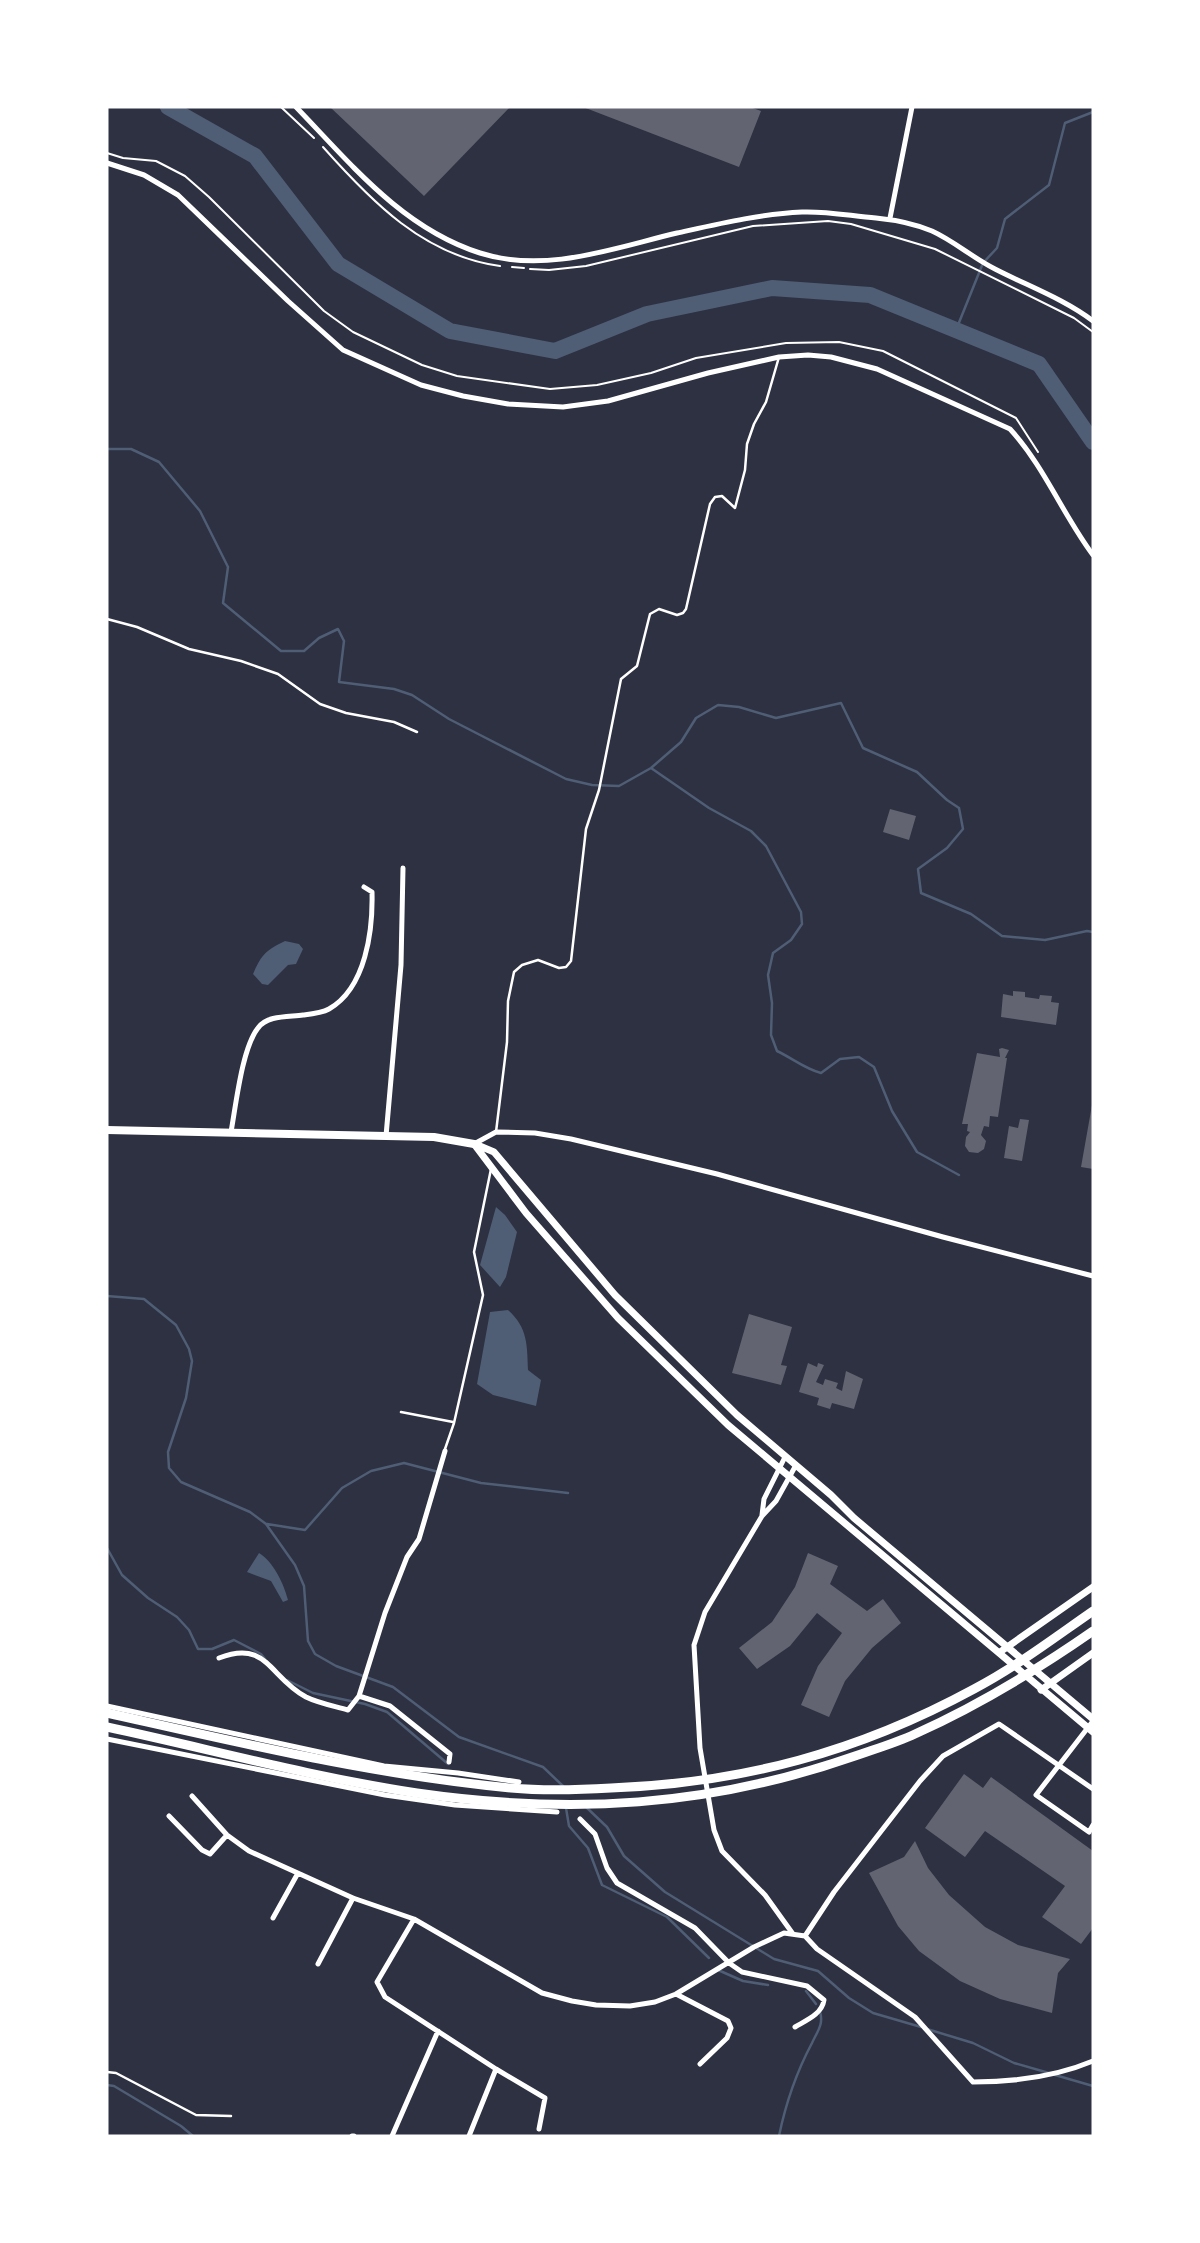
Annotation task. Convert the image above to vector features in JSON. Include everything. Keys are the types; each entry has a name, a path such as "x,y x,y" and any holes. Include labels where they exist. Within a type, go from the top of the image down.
{"highway":[{"path":"107,1713 390,1773 512,1788 567,1790 663,1786 774,1768 816,1756 905,1722 999,1675 1093,1611"},
{"path":"107,1727 322,1776 419,1793 511,1803 566,1805 666,1801 777,1781 912,1736 1017,1679 1093,1631"}],"main road":[{"path":"107,1130 386,1136 433,1138 474,1144"}],"street":[{"path":"296,107 383,197 417,223 451,242 482,254 513,260 552,260 592,255 678,233 763,216 803,212 890,218 934,232 978,261 1076,309 1093,321"},
{"path":"890,218 912,107"},
{"path":"107,163 144,175 178,195 343,350 421,385 508,404 564,407 607,401 779,357 831,357 877,369 1010,429 1024,445 1079,537 1093,555"},
{"path":"386,1136 401,965 403,868"},
{"path":"231,1132 245,1062 259,1025 268,1019 326,1011 348,991 359,976 367,955 372,901 372,892 364,887"},
{"path":"474,1144 496,1132 534,1133 571,1139 718,1174 1093,1276"},
{"path":"474,1144 526,1213 618,1318 728,1424 936,1602 1000,1652 1041,1690 1092,1725"},
{"path":"474,1144 494,1152 615,1295 737,1415 854,1518 1050,1682 1092,1725"},
{"path":"219,1658 247,1652 260,1657 284,1683 307,1698 348,1710 359,1696 365,1671 407,1557 419,1539 445,1451"},
{"path":"762,1516 764,1499 785,1457"},
{"path":"793,1934 765,1895 722,1851 714,1830 700,1748 694,1645 705,1612 796,1465"},
{"path":"1000,1652 1093,1587"},
{"path":"1041,1690 1093,1653"},
{"path":"359,1696 390,1706 412,1722 450,1754 449,1762"},
{"path":"107,1706 384,1766 458,1773 519,1783"},
{"path":"804,1936 834,1892 920,1781 943,1756 999,1724 1093,1789"},
{"path":"1092,1725 1036,1795 1091,1833 1093,1825"},
{"path":"107,1739 385,1795 455,1805 557,1812"},
{"path":"192,1796 227,1835 249,1851 353,1898 414,1919 542,1993 596,2005 630,2006 655,2002 676,1994 754,1947 784,1933 793,1934 804,1936 817,1949 915,2017 972,2081 1002,2082 1069,2072 1093,2061"},
{"path":"169,1816 209,1854 227,1835"},
{"path":"580,1819 595,1834 607,1868 617,1883 695,1928 729,1963 742,1972 807,1986 824,2000 818,2013 795,2027"},
{"path":"273,1918 298,1873"},
{"path":"318,1964 353,1898"},
{"path":"414,1919 377,1982 385,1997 545,2098 539,2129"},
{"path":"676,1994 728,2021 731,2028 727,2038 700,2064"},
{"path":"392,2136 438,2031"},
{"path":"469,2136 496,2069"}],"lane":[{"path":"496,1132 507,1042 508,1001 514,972 522,965 538,960 559,968 566,967 572,961 586,829 599,790 621,679 637,666 650,614 659,609 677,615 686,609 710,504 715,498 722,496 735,508 745,470 747,444 766,402 779,357"},
{"path":"107,618 137,627 188,649 241,661 278,674 320,704 345,713 394,722 417,732"},
{"path":"445,1451 454,1423 483,1295 474,1252 492,1166"},
{"path":"401,1412 454,1423"},
{"path":"107,2072 116,2073 196,2115 231,2116"}],"path":[{"path":"281,107 383,211 416,234 452,253 481,263 550,270 586,266 753,226 803,221 851,224 935,249 1074,318 1093,332"},
{"path":"107,153 123,158 156,160 184,176 209,197 324,311 353,332 422,365 457,376 550,389 597,385 651,373 696,358 747,349 800,343 839,342 860,345 883,351 1016,418 1043,461"}],"water":[{"path":"285,941 299,944 303,949 296,964 288,965 268,985 262,984 253,974 259,962 268,951"},
{"path":"496,1207 517,1232 506,1277 500,1287 480,1265"},
{"path":"508,1310 523,1330 527,1345 528,1370 541,1380 536,1406 493,1395 477,1384 490,1312"},
{"path":"259,1553 269,1561 288,1600 283,1602 271,1581 247,1572"}],"building":[{"path":"330,107 510,107 424,196"},
{"path":"583,107 750,107 761,111 739,167"},
{"path":"890,809 916,816 909,840 883,832"},
{"path":"1013,991 1025,992 1025,997 1039,999 1040,995 1052,996 1051,1002 1059,1003 1056,1025 1001,1017 1003,994 1013,996"},
{"path":"999,1049 1009,1050 1005,1058 998,1117 990,1116 989,1127 984,1126 981,1135 986,1141 984,1149 978,1153 969,1152 965,1146 970,1132 967,1131 968,1124 962,1124 977,1053 1000,1057"},
{"path":"1093,1105 1093,1169 1081,1167"},
{"path":"1020,1119 1029,1120 1022,1161 1004,1158 1009,1126 1018,1128"},
{"path":"749,1314 792,1327 781,1365 787,1366 781,1385 732,1373"},
{"path":"808,1363 817,1367 818,1363 824,1365 816,1382 823,1385 825,1379 838,1383 836,1388 842,1391 846,1371 863,1379 854,1409 832,1403 830,1409 817,1405 819,1398 799,1392"},
{"path":"808,1553 838,1566 830,1584 867,1611 883,1599 901,1623 872,1648 845,1681 829,1717 801,1705 818,1666 842,1633 817,1613 790,1646 757,1669 739,1648 772,1622 795,1587"},
{"path":"964,1774 983,1788 991,1777 1093,1851 1093,1928 1081,1944 1042,1917 1065,1886 985,1831 965,1857 925,1828"},
{"path":"915,1841 928,1868 949,1895 985,1927 1018,1945 1070,1959 1058,1973 1052,2013 1000,1999 960,1981 919,1951 898,1926 869,1873 904,1857"}],"waterway":[{"path":"168,107 255,156 338,264 450,331 555,351 647,314 772,288 870,295 1039,364 1093,442"},
{"path":"956,330 983,263 997,248 1005,219 1049,185 1065,123 1093,112"},
{"path":"107,449 131,449 159,462 200,511 228,567 223,603 281,651 304,651 319,638 338,629 344,641 339,682 394,689 412,695 449,719 566,779 592,785 619,786 651,768 681,742 696,718 718,705 739,707 776,718 841,703 863,748 917,772 959,808 963,829 947,848 918,869 921,893 971,914 1002,936 1045,940 1093,932"},
{"path":"651,768 709,808 751,831 766,846 801,912 802,924 791,940 773,953 768,975 772,1003 771,1035 777,1051 821,1073 840,1059 859,1057 874,1067 892,1111 917,1152 959,1175"},
{"path":"107,1296 144,1299 176,1325 189,1349 192,1361 186,1398 168,1452 169,1468 181,1482 250,1512 266,1524 295,1565 304,1586 308,1641 315,1654 336,1666 393,1687 459,1737 543,1767 563,1786"},
{"path":"267,1524 305,1530 342,1488 371,1471 404,1463 481,1483 568,1493"},
{"path":"107,1548 122,1575 148,1598 177,1617 189,1630 198,1649 212,1649 234,1640 261,1654 265,1659"},
{"path":"287,1680 313,1693 365,1704 387,1712 448,1764"},
{"path":"586,1807 607,1827 624,1856 665,1892 774,1959 818,1971 849,1998 873,2013 921,2027"},
{"path":"566,1808 569,1826 588,1848 602,1885 667,1917 709,1958"},
{"path":"718,1970 743,1981 768,1985"},
{"path":"806,1991 816,2004"},
{"path":"779,2136 792,2088 819,2028 820,2012"},
{"path":"927,2029 973,2043 1014,2063 1049,2073"},
{"path":"1055,2075 1093,2086"},
{"path":"107,2085 114,2086 193,2136"}]}
